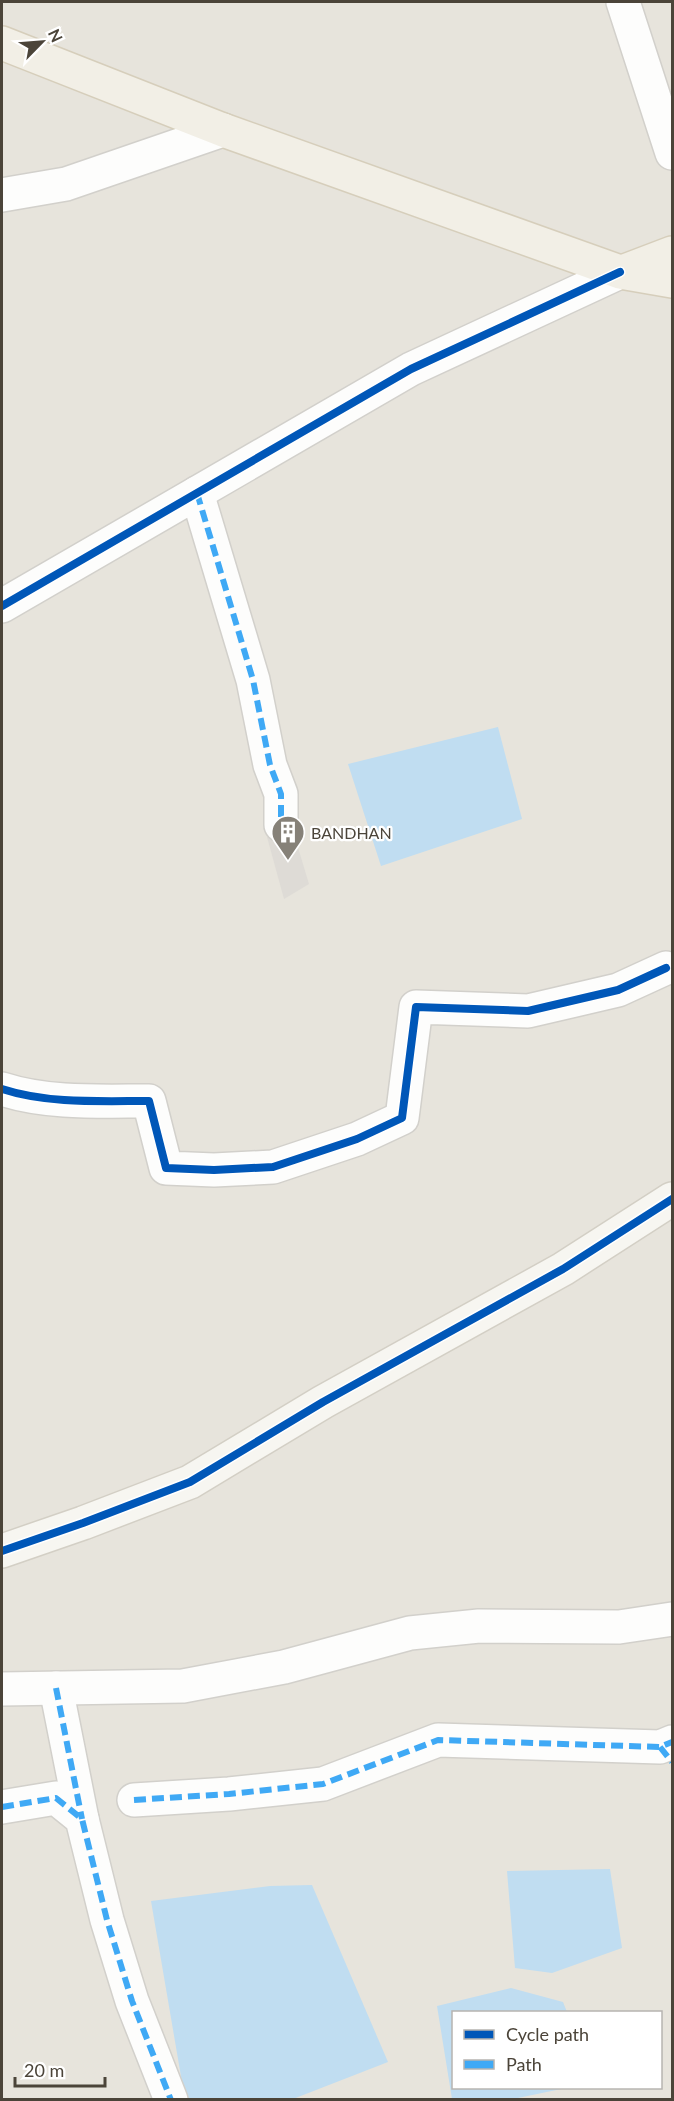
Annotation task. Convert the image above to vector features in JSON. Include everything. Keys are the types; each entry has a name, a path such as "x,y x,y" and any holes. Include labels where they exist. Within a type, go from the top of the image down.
{"main road":[{"path":"2,43 224,130 621,272 672,281"},
{"path":"621,272 672,253"}],"street":[{"path":"623,2 672,153"},
{"path":"2,195 66,184 224,130"},
{"path":"2,606 411,369 621,272"},
{"path":"197,493 253,680 270,765 281,794 281,825"},
{"path":"2,1089 19,1095 93,1101 149,1101 166,1168 214,1170 273,1167 357,1139 402,1118 416,1007 528,1011 618,990 666,968"},
{"path":"2,1551 190,1482 323,1402 563,1269 672,1199"},
{"path":"2,1689 183,1686 284,1667 410,1633 479,1626 619,1627 672,1619"},
{"path":"56,1688 82,1819 107,1920 132,2001 171,2100"},
{"path":"134,1800 229,1794 323,1784 438,1740 668,1750"},
{"path":"2,1807 56,1798 82,1819"}],"shaded area":[{"path":"2,2 672,2 672,2099 2,2100"}],"water":[{"path":"498,727 522,819 381,866 348,764"},
{"path":"610,1869 622,1948 552,1973 515,1968 507,1871"},
{"path":"312,1885 388,2062 293,2099 190,2099 184,2094 151,1901 270,1886"},
{"path":"511,1988 563,2002 567,2011 452,2011 452,2089 561,2089 513,2099 452,2099 437,2006"}],"building":[{"name":"BANDHAN","path":"294,834 309,884 284,899 267,837"}],"marked path":[{"path":"197,493 253,680 270,765 281,794 281,825"},
{"path":"56,1688 82,1819"},
{"path":"134,1800 229,1794 323,1784 438,1740 660,1747 672,1742"},
{"path":"660,1747 672,1762"},
{"path":"2,1807 56,1798 82,1819 107,1920 132,2001 171,2100"}],"cycle path":[{"path":"2,606 411,369 620,272"},
{"path":"2,1089 56,1099 149,1101 166,1168 214,1170 273,1167 357,1139 402,1118 416,1007 528,1011 618,990 666,968"},
{"path":"2,1551 190,1482 323,1402 563,1269 672,1199"}],"place":[{"name":"BANDHAN","path":"288,861"}]}
